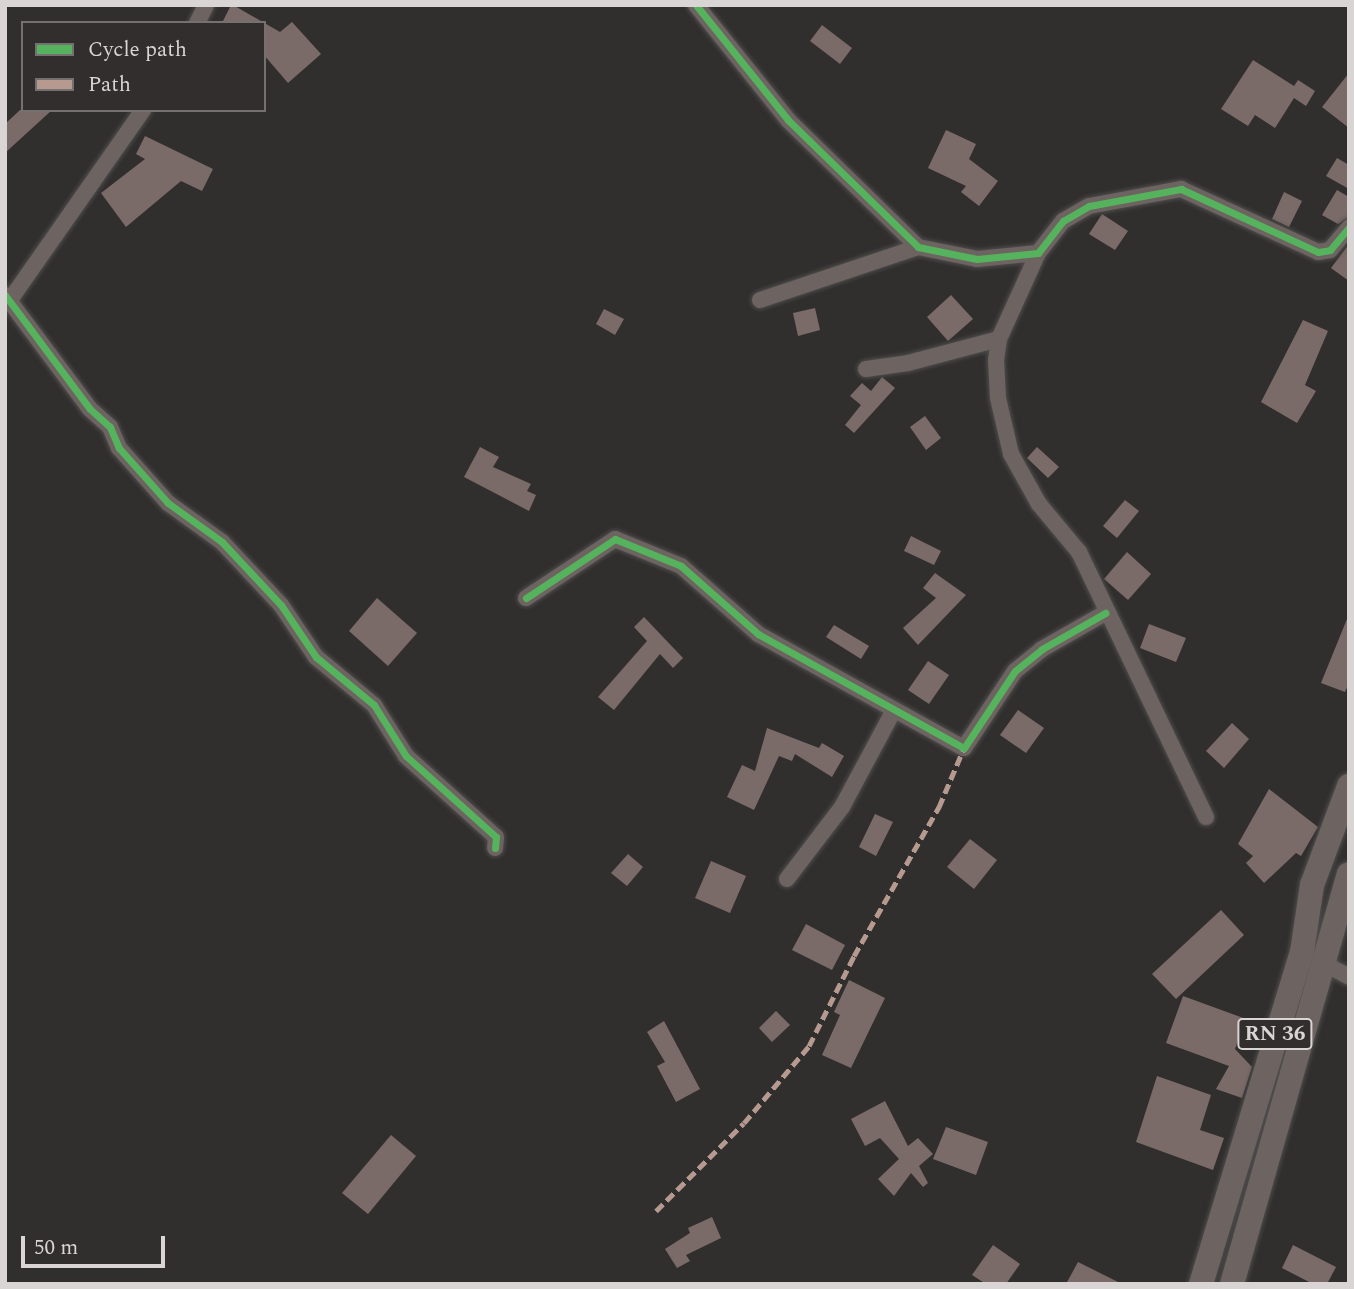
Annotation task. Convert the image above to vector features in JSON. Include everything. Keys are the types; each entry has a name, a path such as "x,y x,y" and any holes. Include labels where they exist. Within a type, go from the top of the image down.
{"main road":[{"name":"RN 36","path":"1201,1284 1302,952 1312,885 1349,786"},
{"name":"RN 36","path":"1232,1284 1349,874"}],"street":[{"path":"198,21 206,5"},
{"path":"696,5 788,120 918,247"},
{"path":"142,112 8,298 90,410 110,427 119,448 168,503 222,542 281,605 316,657 374,705 405,756 496,836 495,848"},
{"path":"1206,817 1105,613 1079,552 1040,504 1011,454 998,398 999,339 1038,253 1063,221 1089,206 1181,189 1201,194 1251,223 1318,252 1330,250 1349,227"},
{"path":"760,300 918,247 977,259 1038,253"},
{"path":"866,369 908,363 999,339"},
{"path":"526,598 615,539 681,566 758,634 964,748 1015,671 1042,649 1105,613"},
{"path":"788,879 842,807 894,710"},
{"path":"1325,964 1349,977"}],"building":[{"path":"233,5 261,21 223,21"},
{"path":"292,22 321,54 288,83 266,57 266,24 280,32"},
{"path":"822,25 852,48 840,64 810,41"},
{"path":"1253,60 1294,86 1298,80 1315,91 1306,106 1294,98 1275,128 1255,115 1248,126 1221,109"},
{"path":"1349,73 1349,128 1322,107"},
{"path":"20,110 50,112 5,153 5,124"},
{"path":"946,130 976,144 969,159 998,181 979,206 961,192 966,186 928,168"},
{"path":"145,136 213,169 202,191 181,181 126,227 101,193 145,159 136,154"},
{"path":"1337,158 1349,165 1349,189 1326,176"},
{"path":"1337,190 1349,197 1349,217 1338,224 1322,215"},
{"path":"1284,192 1302,201 1289,227 1272,219"},
{"path":"1102,214 1128,231 1115,250 1089,234"},
{"path":"1349,244 1349,281 1331,268"},
{"path":"951,295 973,319 948,341 927,317"},
{"path":"815,308 820,330 798,336 793,313"},
{"path":"604,309 624,319 615,335 596,324"},
{"path":"1303,320 1328,331 1305,385 1316,391 1297,423 1261,402"},
{"path":"882,377 895,388 854,433 845,425 861,405 850,396 862,383 871,391"},
{"path":"925,416 941,438 926,450 910,427"},
{"path":"480,447 499,457 493,467 531,484 527,491 536,495 529,511 464,477"},
{"path":"1037,447 1059,467 1048,478 1027,458"},
{"path":"1125,500 1139,511 1117,538 1103,526"},
{"path":"911,536 941,551 934,565 904,551"},
{"path":"1127,552 1151,574 1128,600 1104,579"},
{"path":"935,573 966,595 918,645 903,628 936,598 923,588"},
{"path":"377,598 417,633 388,666 349,631"},
{"path":"1349,614 1349,683 1345,692 1321,683"},
{"path":"644,617 683,658 673,668 660,654 614,710 598,697 647,641 634,627"},
{"path":"1149,624 1186,638 1176,662 1140,648"},
{"path":"834,625 869,646 861,659 826,637"},
{"path":"928,661 949,675 929,704 908,690"},
{"path":"1018,710 1044,728 1026,753 1000,735"},
{"path":"1232,723 1249,739 1224,768 1206,751"},
{"path":"767,728 819,748 822,743 844,756 832,777 795,754 792,761 779,756 754,810 727,797 742,765 755,771"},
{"path":"1269,789 1318,827 1301,856 1296,853 1264,883 1246,863 1253,856 1238,844"},
{"path":"875,814 893,822 876,856 859,847"},
{"path":"970,839 997,860 974,889 947,867"},
{"path":"628,854 643,867 627,886 611,873"},
{"path":"711,861 746,876 730,913 695,898"},
{"path":"1221,910 1244,935 1176,999 1152,974"},
{"path":"806,924 845,945 832,970 792,950"},
{"path":"849,980 885,998 851,1068 822,1055 840,1015 834,1012"},
{"path":"1183,996 1246,1019 1235,1049 1252,1067 1242,1098 1216,1089 1229,1066 1166,1043"},
{"path":"776,1011 790,1025 772,1042 759,1028"},
{"path":"664,1021 700,1089 676,1102 657,1066 665,1062 647,1032"},
{"path":"1157,1076 1211,1095 1200,1130 1224,1138 1213,1170 1136,1142"},
{"path":"885,1101 908,1146 918,1138 933,1154 919,1166 928,1183 923,1187 911,1173 894,1196 878,1179 899,1159 880,1138 865,1146 851,1119"},
{"path":"946,1127 988,1142 976,1175 933,1159"},
{"path":"391,1135 416,1156 368,1214 342,1193"},
{"path":"712,1217 721,1238 686,1255 690,1261 677,1268 665,1249 690,1233 688,1228"},
{"path":"993,1245 1020,1264 1006,1284 986,1284 972,1275"},
{"path":"1293,1245 1336,1267 1327,1284 1313,1284 1282,1268"},
{"path":"1078,1262 1122,1284 1066,1284"}],"marked path":[{"path":"656,1211 744,1123 809,1046 854,956 939,807 964,748"}],"cycle path":[{"path":"696,5 788,120 918,247 977,259 1038,253 1063,221 1089,206 1181,189 1318,252 1330,250 1349,227"},
{"path":"5,295 90,409 110,427 119,448 168,503 222,542 281,605 316,657 374,705 406,756 496,837 495,848"},
{"path":"526,598 615,539 681,566 758,634 964,748 1015,671 1042,649 1105,613"}]}
